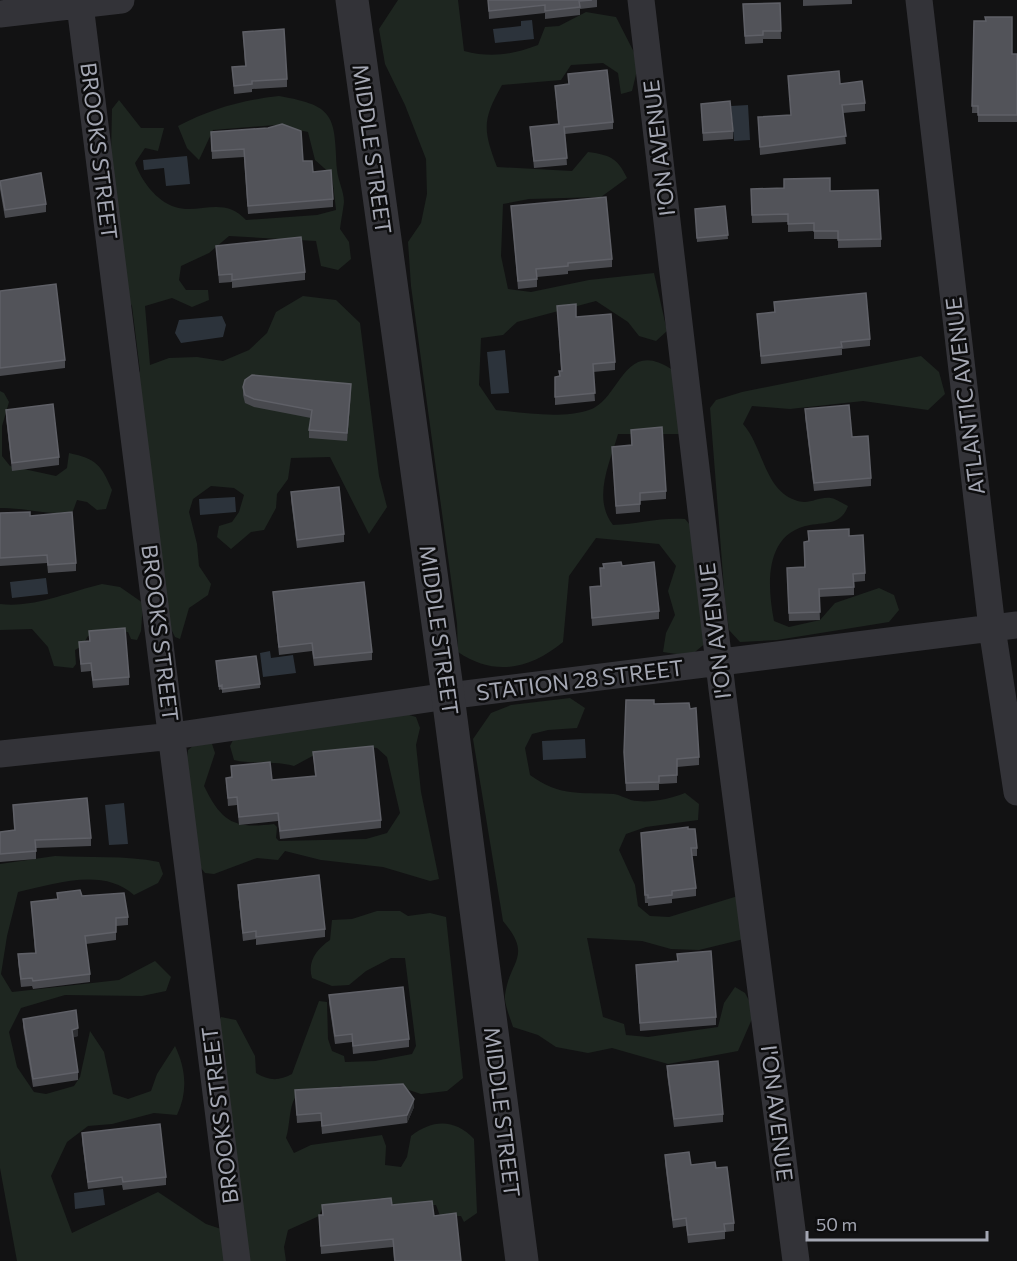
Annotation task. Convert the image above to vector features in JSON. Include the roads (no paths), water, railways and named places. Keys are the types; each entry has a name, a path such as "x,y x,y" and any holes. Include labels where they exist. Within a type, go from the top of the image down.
{"street":[{"path":"0,14 121,0"},
{"name":"MIDDLE STREET","path":"352,0 448,696 522,1261"},
{"name":"I'ON AVENUE","path":"641,0 719,663 796,1261"},
{"name":"ATLANTIC AVENUE","path":"920,0 1005,627 1017,792"},
{"name":"BROOKS STREET","path":"80,5 237,1261"},
{"name":"STATION 28 STREET","path":"0,754 173,736 448,696 1005,627"}]}
